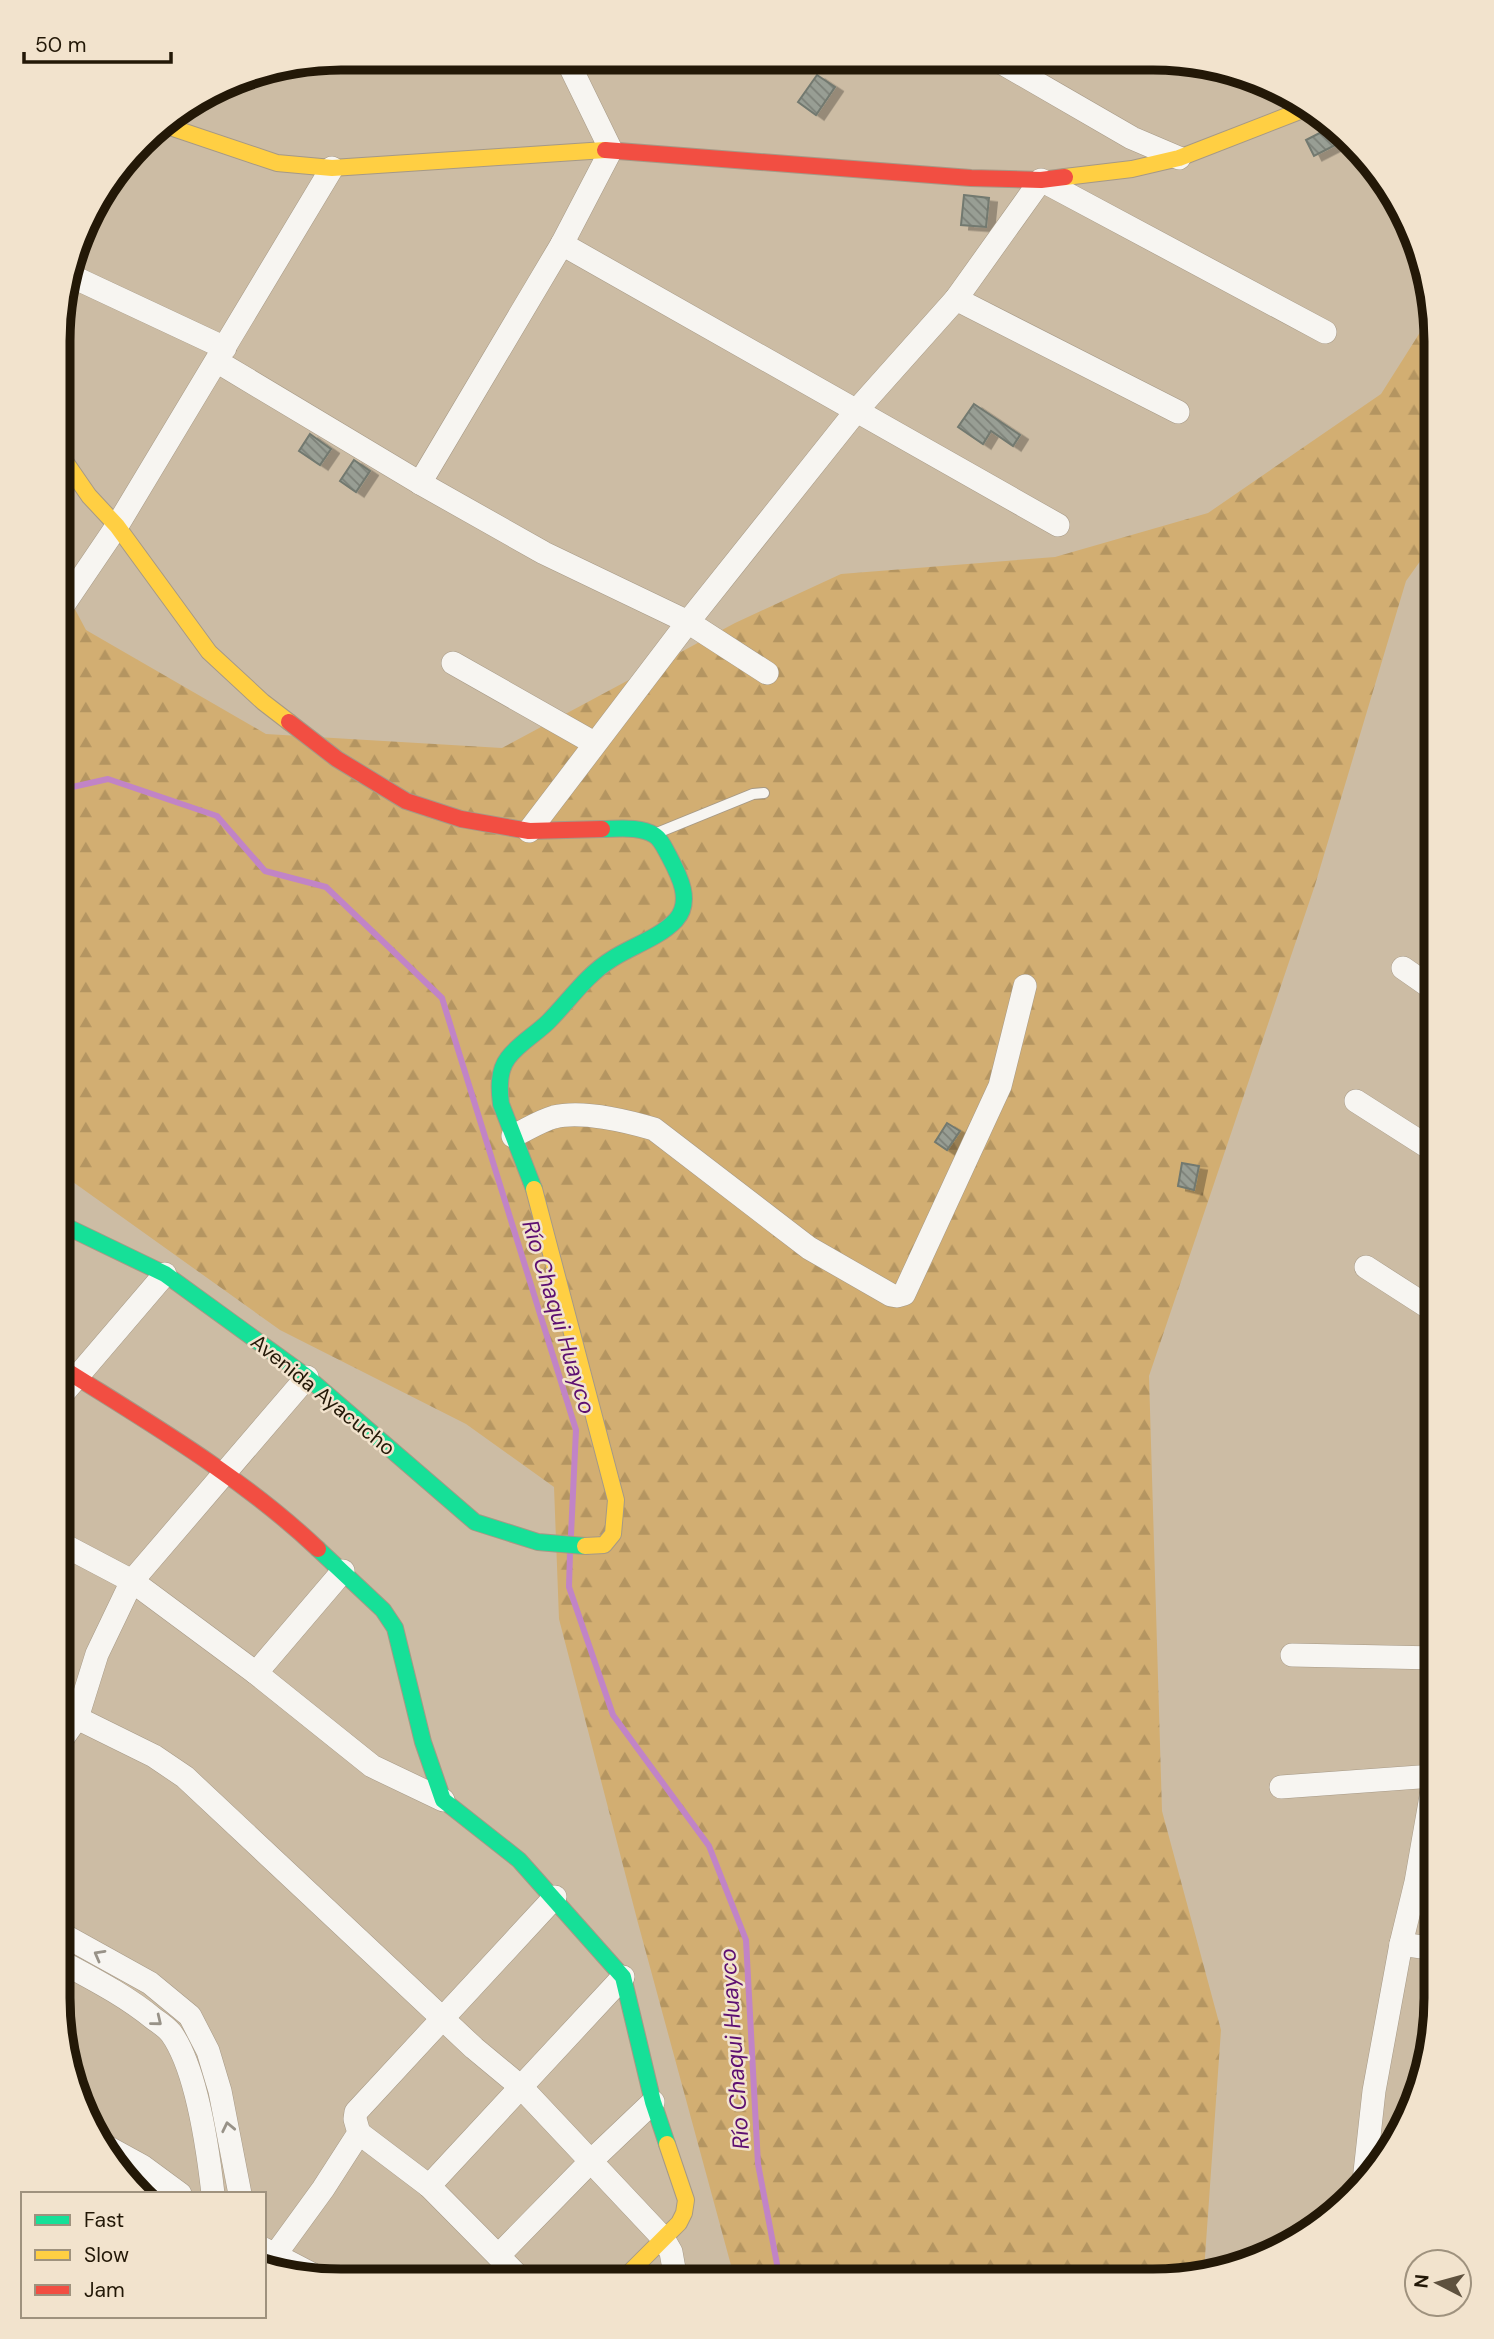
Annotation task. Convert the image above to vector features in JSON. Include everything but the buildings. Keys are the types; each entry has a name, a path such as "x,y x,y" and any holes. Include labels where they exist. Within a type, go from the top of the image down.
{"street":[{"path":"572,70 611,150"},
{"path":"1015,70 1132,138 1179,158"},
{"path":"173,128 277,163 332,168 611,150 971,178 1041,180 1132,169 1179,158 1298,112"},
{"path":"420,483 562,244 611,150"},
{"path":"70,595 117,526 332,168"},
{"path":"529,831 688,622 857,410 956,299 1041,180"},
{"path":"1041,180 1325,332"},
{"path":"562,244 1058,525"},
{"path":"77,279 221,355 420,483 544,553 688,622 767,673"},
{"path":"956,299 1178,412"},
{"path":"70,468 89,496 117,526 209,652 263,702 337,759 406,801 461,819 529,831 619,828 641,830 655,835 662,843 684,890 683,905 678,918 666,929 610,960 583,983 547,1023 508,1058 501,1073 499,1089 501,1104 513,1136 562,1115 632,1123 654,1129 809,1248 897,1296 904,1294 1000,1086 1025,986"},
{"path":"453,663 594,743"},
{"path":"1403,968 1424,983"},
{"path":"1356,1101 1424,1144"},
{"name":"Avenida Ayacucho","path":"70,1228 166,1274 307,1377 475,1522 508,1536 545,1543 604,1545 613,1534 616,1500 556,1277 539,1201 513,1136"},
{"path":"1366,1267 1424,1304"},
{"path":"70,1369 166,1274"},
{"path":"70,1374 226,1472 290,1523 383,1610 395,1628 423,1742 443,1800"},
{"path":"70,1728 77,1718 97,1654 132,1581 307,1377"},
{"path":"70,1548 132,1581 256,1673 372,1766 443,1800 519,1860 555,1897 623,1977 653,2102 686,2200 679,2223 633,2269"},
{"path":"256,1673 343,1571"},
{"path":"1292,1655 1424,1658"},
{"path":"77,1718 154,1756 185,1777 474,2048 521,2087 663,2238 671,2252 674,2269"},
{"path":"1281,1787 1424,1782"},
{"path":"1366,2166 1374,2091 1424,1838"},
{"path":"511,2269 429,2186 359,2133 355,2119 356,2112 555,1897"},
{"path":"70,1939 150,1983 190,2016 208,2051 220,2091 240,2192"},
{"path":"1401,1944 1424,1947"},
{"path":"70,1967 136,2004 170,2032 185,2060 196,2098 213,2192"},
{"path":"429,2186 623,1977"},
{"path":"499,2255 653,2102"},
{"path":"295,2265 270,2252 323,2189 359,2133"},
{"path":"119,2154 142,2166 177,2192"}],"lane":[{"path":"655,835 753,794 764,793"}],"green space":[{"path":"1423,327 1424,556 1406,581 1315,885 1149,1376 1162,1811 1221,2030 1204,2264 1153,2269 732,2269 559,1619 554,1487 466,1424 280,1330 70,1180 70,600 86,630 266,734 502,748 735,623 841,574 1055,557 1208,513 1381,394"}],"waterway":[{"name":"Río Chaqui Huayco","path":"70,788 108,779 217,816 265,871 326,887 442,998 576,1430 571,1535"},
{"name":"Río Chaqui Huayco","path":"570,1553 569,1587 613,1715 709,1846 746,1940 758,2164 778,2269"}],"traffic: fast":[{"path":"534,1189 501,1104 500,1080 505,1063 594,973 612,959 669,926 681,913 683,905 680,880 673,863 656,837 636,829 602,829"},
{"path":"70,1228 165,1274 307,1377 475,1522 538,1542 585,1546"},
{"path":"318,1549 383,1610 395,1628 423,1742 443,1800 519,1860 623,1977 653,2102 667,2144"}],"traffic: slow":[{"path":"1065,177 1132,169 1179,158 1298,112"},
{"path":"173,128 277,163 332,168 605,150"},
{"path":"70,468 89,496 117,526 209,652 289,722"},
{"path":"534,1189 616,1500 613,1534 604,1545 585,1546"},
{"path":"633,2269 679,2223 684,2213 686,2200 667,2144"}],"traffic: jam":[{"path":"605,150 971,178 1041,180 1065,177"},
{"path":"289,722 337,759 406,801 461,819 529,831 602,829"},
{"path":"70,1373 226,1474 318,1549"}]}
